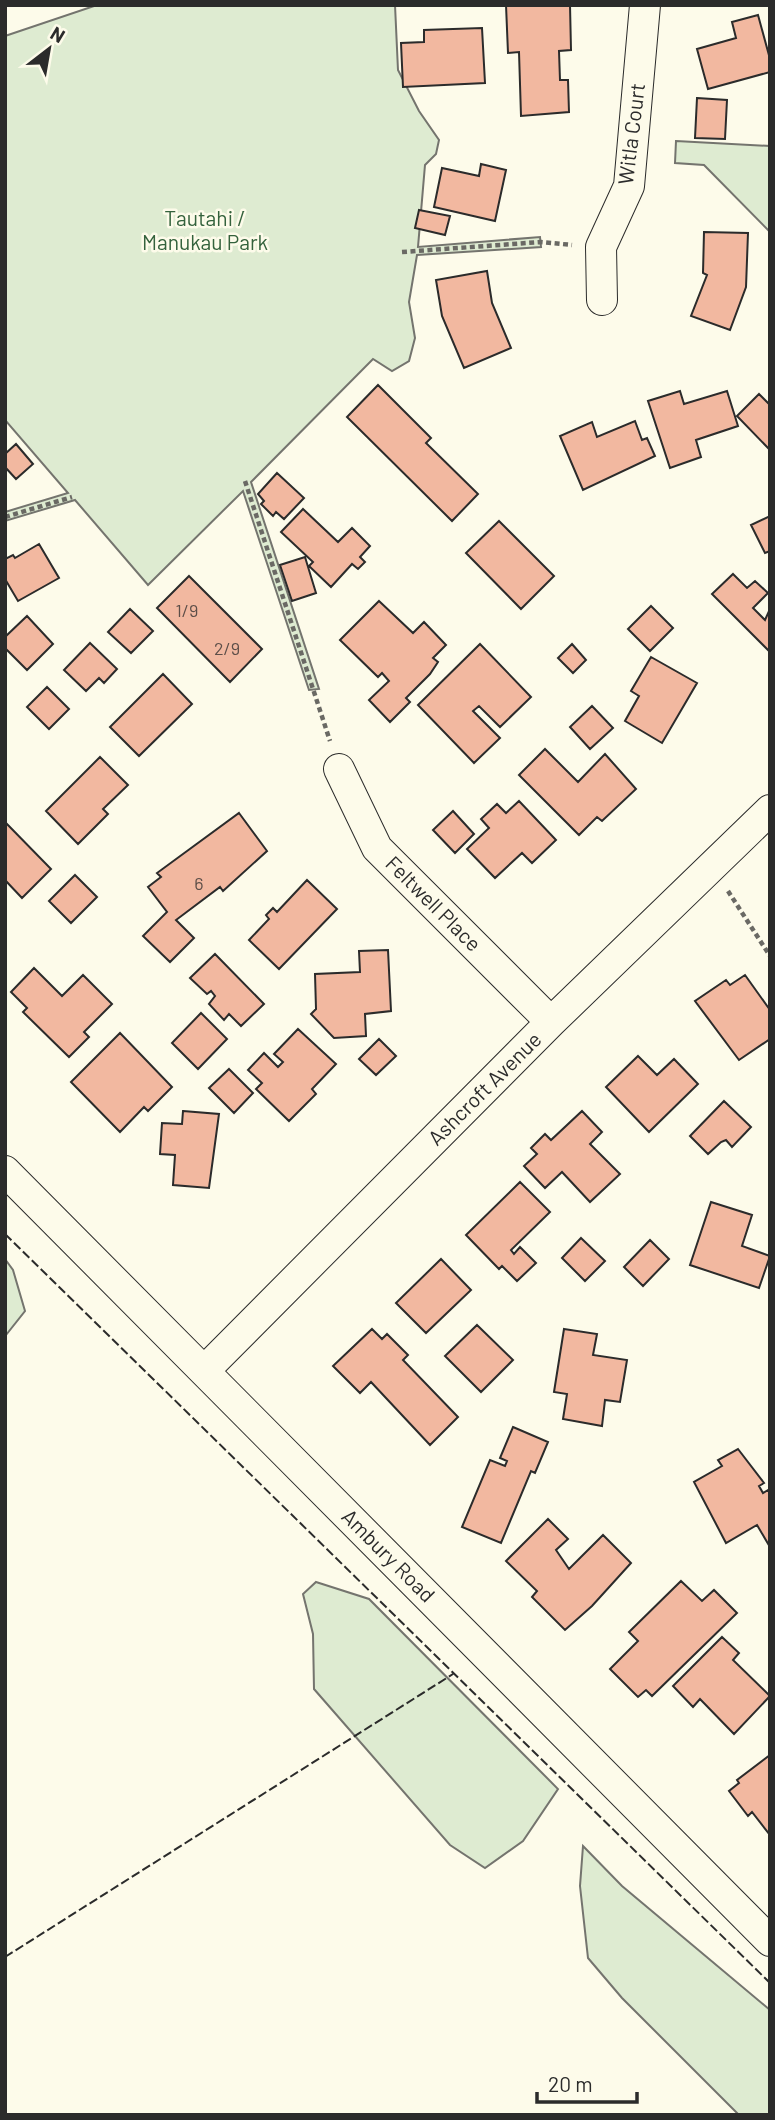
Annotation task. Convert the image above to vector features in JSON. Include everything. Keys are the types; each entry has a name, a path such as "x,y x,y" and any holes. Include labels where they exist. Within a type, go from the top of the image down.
{"street":[{"name":"Witla Court","path":"602,300 601,247 629,186 645,5"},
{"name":"Feltwell Place","path":"339,769 377,848 551,1023"},
{"name":"Ashcroft Avenue","path":"204,1371 551,1023 770,810"},
{"name":"Ambury Road","path":"5,1171 770,1941"}],"path":[{"path":"402,252 541,242 601,247"},
{"path":"245,481 339,769"},
{"path":"5,517 72,496"},
{"path":"713,866 770,956"}],"green space":[{"name":"Tautahi / Manukau Park","path":"97,5 395,5 398,70 419,111 439,140 436,154 425,165 418,247 540,237 541,247 417,255 409,302 415,338 409,361 392,371 373,359 251,482 319,689 309,690 243,491 148,585 75,500 5,521 5,512 68,493 5,420 5,36"},
{"path":"676,141 770,146 770,232 704,165 675,163"},
{"path":"5,1259 13,1270 25,1311 6,1335"},
{"path":"316,1582 369,1599 558,1789 523,1841 485,1868 450,1845 314,1689 313,1634 303,1594"},
{"path":"583,1846 622,1886 770,2010 770,2115 739,2115 622,1998 588,1958 580,1886"}],"building":[{"path":"506,5 570,5 571,50 559,51 560,80 568,80 569,112 521,116 519,52 508,53"},
{"path":"758,15 770,59 770,72 708,89 697,49 736,38 732,22"},
{"path":"482,28 485,83 403,87 401,43 424,42 424,30"},
{"path":"697,98 727,100 725,139 695,138"},
{"path":"481,164 506,170 495,221 434,207 442,168 479,176"},
{"path":"419,210 450,216 445,235 415,228"},
{"path":"704,232 748,233 746,287 730,330 691,316 707,275 703,273"},
{"path":"487,271 492,303 511,348 464,368 442,316 436,280"},
{"path":"378,385 431,438 426,443 478,494 452,521 347,417"},
{"path":"680,391 684,404 727,391 738,426 696,440 701,457 670,468 648,401"},
{"path":"759,394 770,405 769,449 737,416"},
{"path":"635,421 642,440 647,438 655,456 583,490 560,436 592,422 597,437"},
{"path":"16,444 33,464 16,479 5,467 5,454"},
{"path":"277,473 304,498 284,519 276,512 273,516 261,504 264,501 258,494"},
{"path":"303,509 338,542 352,528 370,546 360,557 365,562 358,569 352,564 331,587 309,566 313,562 281,532"},
{"path":"770,516 770,551 765,553 751,525"},
{"path":"499,521 554,576 521,609 466,553"},
{"path":"39,544 59,578 18,601 5,579 5,559 13,555 15,558"},
{"path":"305,557 316,593 292,601 280,565"},
{"path":"733,574 747,588 755,581 768,593 753,608 765,620 770,609 770,652 712,594"},
{"path":"189,576 262,649 230,682 157,608"},
{"path":"379,601 413,633 424,622 446,645 433,658 438,662 430,674 406,698 410,702 390,722 369,700 389,681 382,673 378,677 340,640"},
{"path":"651,606 673,628 650,651 628,629"},
{"path":"130,609 153,631 131,653 108,632"},
{"path":"27,616 53,644 27,670 5,648 5,637"},
{"path":"90,643 117,669 104,683 99,678 86,691 64,670"},
{"path":"480,644 531,697 500,727 479,706 473,711 500,738 474,763 418,705"},
{"path":"572,644 586,660 573,673 558,658"},
{"path":"651,657 697,683 662,743 625,721 639,696 631,691"},
{"path":"163,674 192,704 139,756 110,727"},
{"path":"47,687 69,709 49,729 27,707"},
{"path":"592,706 613,728 590,749 570,727"},
{"path":"545,749 578,782 605,754 636,789 602,821 597,817 579,835 519,775"},
{"path":"100,757 128,785 103,809 108,814 78,844 46,811"},
{"path":"519,801 556,840 532,863 522,853 495,878 467,849 489,828 481,819 497,804 506,813"},
{"path":"453,811 474,834 455,853 433,830"},
{"path":"239,813 267,851 223,891 220,887 176,920 194,938 170,962 143,936 167,912 148,887 161,877 157,873"},
{"path":"5,822 51,869 22,898 5,880"},
{"path":"75,875 97,897 71,923 49,901"},
{"path":"307,880 337,909 279,969 249,940 269,919 266,915 273,908 277,912"},
{"path":"388,950 391,1011 365,1014 366,1036 334,1038 311,1014 316,1009 315,974 360,972 359,951"},
{"path":"215,954 264,1004 241,1026 229,1014 224,1020 209,1004 215,996 211,991 207,994 190,978"},
{"path":"34,968 62,996 83,975 112,1004 84,1032 89,1037 69,1057 23,1012 27,1008 11,992"},
{"path":"745,975 770,1010 770,1039 739,1060 695,1001 726,980 730,985"},
{"path":"201,1013 227,1039 198,1069 172,1043"},
{"path":"298,1029 336,1064 312,1089 316,1094 289,1121 256,1089 262,1083 248,1070 264,1053 278,1067 283,1062 274,1054"},
{"path":"120,1033 172,1087 148,1111 144,1107 120,1132 71,1082"},
{"path":"379,1039 396,1056 376,1075 359,1059"},
{"path":"638,1056 657,1075 674,1059 698,1084 649,1132 606,1087"},
{"path":"229,1069 253,1093 234,1113 209,1088"},
{"path":"724,1101 751,1127 732,1147 726,1140 708,1154 690,1136"},
{"path":"183,1111 219,1114 209,1188 173,1185 175,1155 160,1154 162,1123 182,1124"},
{"path":"582,1111 602,1132 590,1144 620,1174 590,1202 562,1172 545,1188 524,1166 537,1154 531,1148 545,1134 551,1140"},
{"path":"520,1182 550,1212 511,1250 514,1254 520,1247 536,1263 517,1281 502,1266 499,1269 466,1235"},
{"path":"711,1202 752,1215 742,1246 770,1256 759,1288 690,1265"},
{"path":"581,1238 605,1261 585,1281 562,1258"},
{"path":"650,1240 669,1259 643,1286 624,1267"},
{"path":"441,1259 471,1290 426,1333 396,1303"},
{"path":"477,1325 513,1360 481,1392 445,1356"},
{"path":"372,1329 382,1339 387,1334 408,1355 403,1360 458,1417 430,1445 371,1382 360,1393 333,1366"},
{"path":"564,1329 597,1334 593,1355 627,1360 620,1402 605,1400 602,1426 563,1419 567,1394 554,1392"},
{"path":"513,1427 548,1442 535,1473 531,1471 501,1543 462,1527 490,1460 505,1466 507,1461 500,1458"},
{"path":"738,1449 764,1483 759,1486 763,1493 768,1490 770,1493 770,1547 757,1525 726,1543 694,1482 722,1466 718,1460"},
{"path":"548,1519 568,1539 556,1550 569,1569 603,1535 631,1563 592,1606 565,1630 532,1597 537,1591 506,1561"},
{"path":"681,1581 702,1601 714,1590 737,1613 652,1696 646,1690 638,1697 610,1669 638,1641 629,1632"},
{"path":"722,1637 739,1653 733,1660 770,1696 734,1734 700,1699 693,1707 673,1686"},
{"path":"770,1755 770,1835 752,1812 748,1816 729,1791 739,1783 737,1780"}],"fence":[{"path":"5,1234 770,1983"},
{"path":"5,1957 453,1674"}]}
